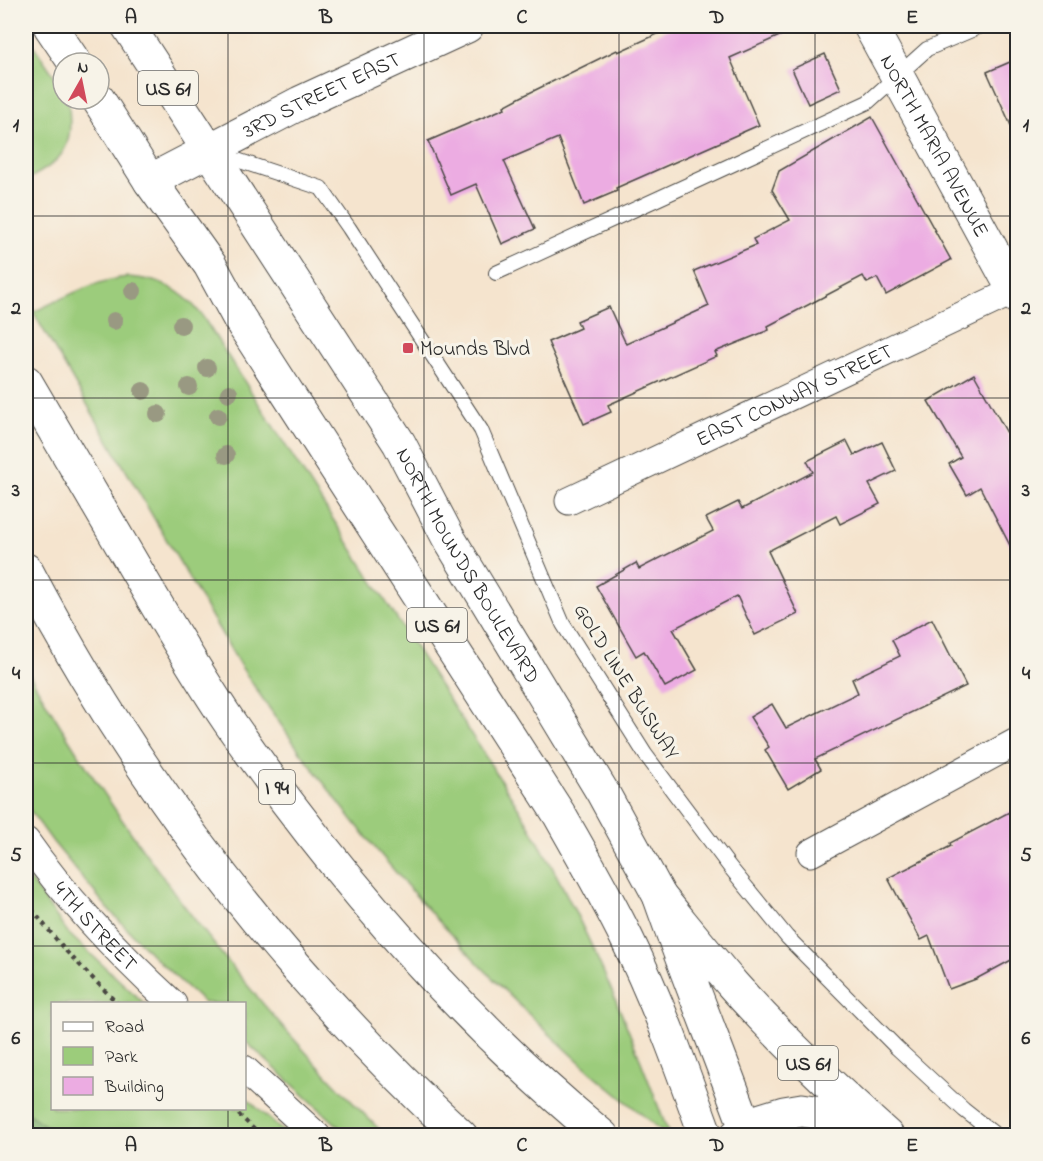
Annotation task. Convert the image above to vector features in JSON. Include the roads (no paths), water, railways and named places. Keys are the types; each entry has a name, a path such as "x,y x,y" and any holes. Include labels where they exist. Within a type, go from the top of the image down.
{"main road":[{"path":"50,26 67,51"},
{"name":"NORTH MOUNDS BOULEVARD","path":"128,26 399,443 448,537 603,793 660,897 687,976 705,1018 744,1133"},
{"name":"3RD STREET EAST","path":"150,181 300,103 467,26"},
{"name":"NORTH MARIA AVENUE","path":"870,26 1016,293"},
{"name":"US 61","path":"106,111 150,181 210,265 239,318 559,814 627,939 658,1009 706,1136"},
{"name":"I 94","path":"26,382 183,650 230,723 335,865 397,940 462,1008 519,1063 602,1136"},
{"path":"26,570 86,677 158,789 238,896 324,998 416,1094 461,1136"},
{"name":"US 61","path":"660,897 766,1020 818,1073 887,1136"},
{"path":"744,1133 755,1122 802,1110 821,1113 864,1136"}],"street":[{"name":"EAST CONWAY STREET","path":"569,501 1016,293"},
{"path":"811,854 1017,741"},
{"name":"4TH STREET","path":"26,841 42,864 105,936 171,1002"},
{"path":"246,1071 317,1136"}],"lane":[{"path":"496,273 868,102 927,50 981,26"},
{"name":"GOLD LINE BUSWAY","path":"208,151 321,188 481,430 563,624 645,754 729,866 787,937 906,1056 964,1110 997,1136"}],"place":[{"name":"Mounds Blvd","path":"408,348"}]}
